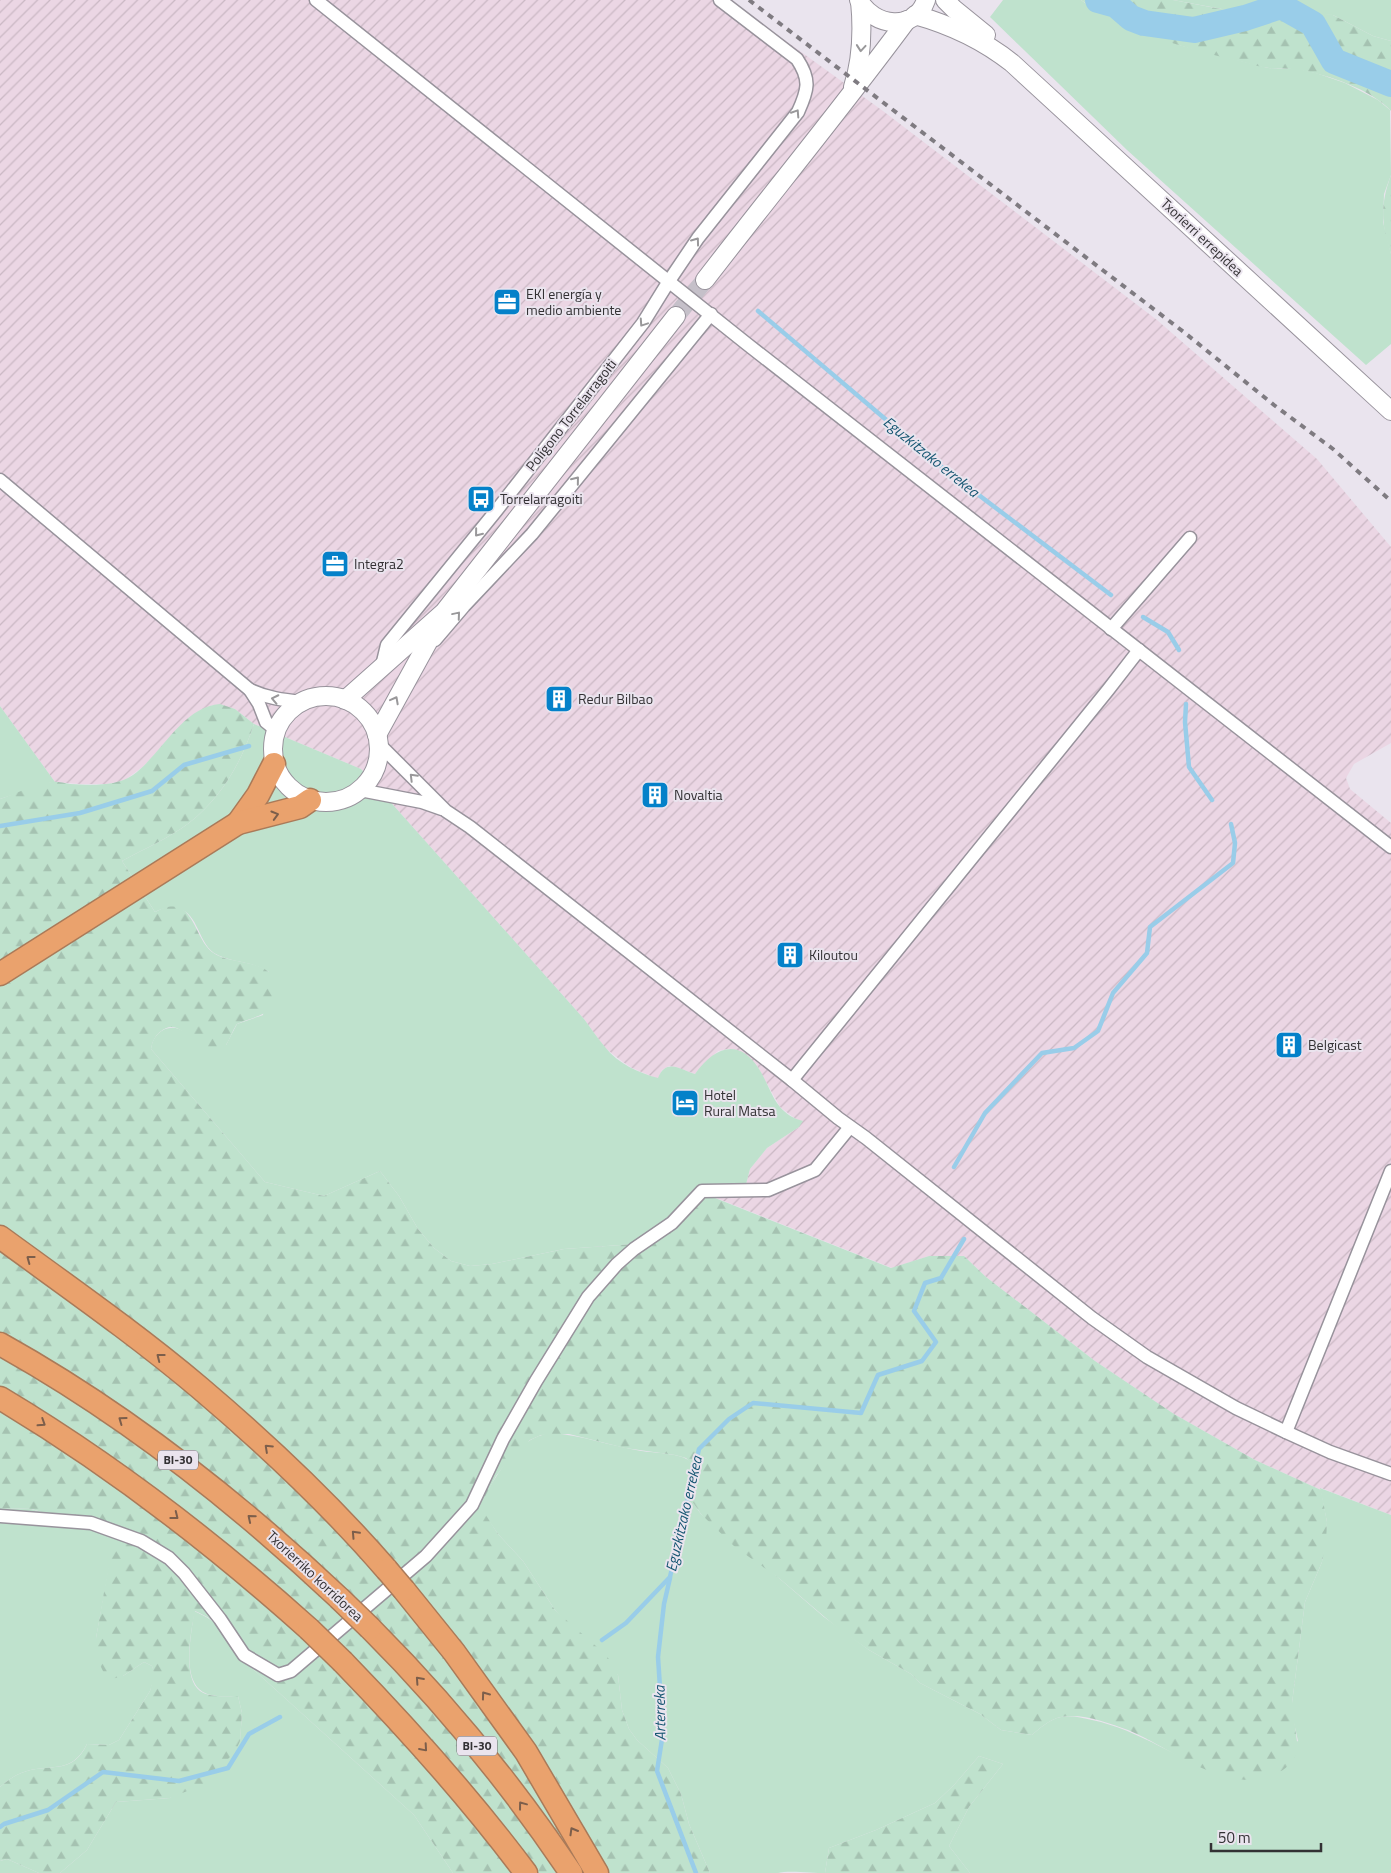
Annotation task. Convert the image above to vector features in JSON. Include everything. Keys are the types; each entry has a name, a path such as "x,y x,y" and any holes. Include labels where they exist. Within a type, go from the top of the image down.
{"highway":[{"path":"238,823 258,795 274,764"},
{"path":"0,974 238,823 300,807 310,800"},
{"path":"0,987 28,956"},
{"path":"0,1237 199,1387 258,1438 304,1482 388,1570 454,1652 526,1752 598,1873"},
{"name":"Txorierriko korridorea","path":"0,1344 71,1386 183,1464 265,1530 340,1598 410,1669 480,1750 571,1873"},
{"name":"BI-30","path":"0,1398 78,1446 168,1510 249,1575 309,1629 343,1662 443,1770 526,1873"}],"street":[{"path":"316,0 669,281 1391,847"},
{"name":"Polígono Torrelarragoiti","path":"382,666 388,645 643,323 698,238 798,112 806,94 806,72 797,59 720,0"},
{"path":"704,280 926,0"},
{"name":"Txorierri errepidea","path":"945,0 989,38 1012,63"},
{"path":"851,93 858,73 861,53 860,1"},
{"name":"Txorierri errepidea","path":"860,1 866,11 875,18 885,22 896,22 911,17 932,20 974,36 994,49 1012,63 1391,411"},
{"path":"414,665 464,606 532,534 711,314"},
{"path":"302,702 287,713 276,730 273,742 274,764 282,780 292,790 310,800 333,802 347,798 360,790 369,781 375,770 378,757 378,739 414,665 444,612 676,316"},
{"path":"0,480 250,690 263,696 302,702 324,696 345,700 359,708 370,720 378,739 446,811 470,827 1092,1318 1148,1356 1236,1408 1330,1452 1391,1474"},
{"path":"1112,629 1190,538"},
{"path":"345,700 444,612"},
{"path":"792,1080 1139,650"},
{"path":"250,690 259,704 266,722 276,730"},
{"path":"360,790 422,802 446,811"},
{"path":"0,1516 91,1523 141,1541 169,1558 184,1573 220,1619 244,1655 278,1675 291,1670 426,1556 472,1505 503,1440 536,1381 588,1297 617,1264 634,1249 672,1223 702,1191 768,1190 815,1170 850,1127"},
{"path":"1286,1432 1391,1170"}],"shaded area":[{"path":"0,0 729,0 883,111 1157,320 1317,459 1391,547 1391,743 1354,764 1346,778 1350,789 1391,823 1391,1515 1321,1488 1321,1490 1255,1460 1174,1414 1095,1361 986,1277 964,1256 929,1256 892,1268 706,1194 702,1197 701,1184 717,1193 745,1188 750,1169 767,1148 799,1127 797,1120 780,1107 756,1064 733,1049 727,1049 718,1051 695,1074 669,1066 662,1070 658,1079 623,1062 605,1048 584,1019 361,769 254,724 235,709 213,705 199,711 185,722 144,766 125,780 107,784 55,782 0,706"}],"green space":[{"path":"1003,0 1081,0 1092,8 1179,45 1268,68 1298,69 1316,73 1345,83 1378,100 1390,110 1391,175 1384,194 1383,222 1391,254 1391,344 1366,365 1127,150 990,17"},
{"path":"1081,0 1173,0 1221,9 1265,13 1333,15 1373,36 1391,41 1391,111 1373,96 1335,79 1299,70 1262,67 1180,45 1118,22"},
{"path":"1173,0 1391,0 1391,41 1373,36 1333,15 1265,13 1222,9"},
{"path":"1391,175 1391,254 1385,233 1383,214 1387,186"},
{"path":"220,704 235,709 254,724 243,752 221,791 189,823 122,861 155,912 168,907 178,907 191,918 205,945 212,952 220,957 261,967 269,972 274,979 277,990 274,1005 270,1010 237,1024 227,1044 221,1050 209,1052 202,1049 182,1031 168,1027 157,1035 151,1049 265,1182 324,1196 380,1171 399,1196 418,1229 434,1248 451,1261 470,1266 492,1264 564,1249 635,1244 705,1194 891,1268 929,1256 964,1256 986,1277 1095,1361 1174,1414 1255,1460 1321,1490 1327,1522 1326,1542 1322,1562 1305,1602 1292,1703 1298,1749 1289,1765 1273,1775 1255,1780 1236,1779 1198,1766 1128,1730 1095,1719 1078,1716 1061,1717 1053,1720 1032,1735 1001,1730 980,1714 920,1683 911,1674 869,1650 840,1630 780,1579 735,1547 701,1514 692,1501 690,1493 694,1471 692,1464 686,1458 625,1448 569,1434 541,1435 530,1440 508,1461 496,1476 480,1506 498,1534 523,1561 555,1610 605,1654 612,1663 618,1675 622,1710 629,1729 637,1740 668,1768 681,1794 689,1824 710,1873 453,1873 414,1815 234,1652 224,1631 215,1622 195,1611 189,1653 191,1676 194,1685 208,1695 238,1696 242,1713 240,1741 235,1752 202,1785 170,1798 116,1802 87,1850 60,1873 39,1873 7,1859 0,1861 0,1787 23,1772 68,1764 75,1760 87,1744 109,1745 119,1740 150,1691 154,1674 152,1666 144,1662 123,1676 112,1679 105,1675 98,1661 96,1638 114,1535 32,1509 0,1508 0,799 51,782 94,785 126,779 143,767 183,722 207,707"},
{"path":"0,706 55,782 0,799"},
{"path":"254,724 361,769 584,1019 602,1044 622,1063 658,1078 665,1068 669,1067 679,1068 695,1074 710,1057 718,1052 735,1049 743,1052 759,1069 780,1107 790,1116 803,1121 799,1127 767,1148 750,1169 745,1188 718,1193 701,1185 702,1197 635,1244 564,1249 492,1264 470,1266 451,1261 434,1248 418,1229 399,1196 380,1171 324,1196 265,1182 151,1049 155,1037 169,1028 226,1045 237,1024 263,1015 269,972 255,965 214,953 208,948 193,920 182,910 166,908 155,912 122,861 165,838 201,813 221,791 229,778 243,752"},
{"path":"551,1433 574,1436 630,1449 677,1456 689,1460 694,1470 692,1498 701,1514 824,1617 869,1650 911,1674 920,1683 980,1714 1001,1730 1032,1735 1045,1724 1057,1718 1069,1716 1084,1718 1127,1731 1209,1770 1226,1776 1298,1741 1292,1714 1292,1703 1305,1602 1322,1562 1327,1522 1320,1488 1391,1515 1391,1873 970,1873 949,1846 969,1807 1003,1764 979,1756 954,1785 935,1803 876,1830 829,1848 825,1873 710,1873 689,1824 681,1794 668,1768 637,1740 629,1729 622,1710 618,1675 555,1610 523,1561 498,1534 479,1506 499,1471 516,1451 538,1436"},
{"path":"0,1508 31,1509 115,1535 96,1638 123,1676 144,1662 152,1666 155,1675 150,1691 119,1740 109,1745 87,1744 75,1760 68,1764 23,1772 0,1787"},
{"path":"194,1611 215,1622 227,1637 234,1652 414,1815 453,1873 60,1873 87,1850 116,1802 170,1798 240,1741 242,1713 238,1696 211,1695 201,1690 194,1682 189,1659"},
{"path":"979,1756 1003,1764 969,1807 949,1846 970,1873 825,1873 829,1848 876,1830 935,1803 954,1785"},
{"path":"7,1859 39,1873 0,1873 0,1861"}],"waterway":[{"path":"1098,0 1116,5 1131,18 1144,23 1194,30 1245,18 1281,6 1313,24 1334,61 1391,84"},
{"name":"Eguzkitzako errekea","path":"758,311 943,468 1111,595"},
{"name":"Eguzkitzako errekea","path":"1143,617 1168,632 1179,650"},
{"name":"Eguzkitzako errekea","path":"1186,704 1185,722 1189,767 1212,800"},
{"path":"0,826 80,813 152,791 184,765 249,746"},
{"name":"Eguzkitzako errekea","path":"954,1167 985,1113 1042,1053 1074,1048 1098,1031 1113,993 1147,953 1150,927 1233,863 1235,843 1231,824"},
{"name":"Eguzkitzako errekea","path":"602,1640 626,1623 670,1577 699,1449 729,1419 753,1403 861,1413 878,1375 922,1361 936,1342 914,1311 925,1283 941,1278 964,1239"},
{"name":"Arterreka","path":"670,1578 664,1604 658,1657 663,1733 657,1771 696,1873"},
{"name":"Eguzkitzako errekea","path":"0,1827 48,1810 103,1772 179,1781 228,1768 249,1734 280,1717"}],"tunnel":[{"path":"676,316 705,280"}],"railway":[{"path":"749,0 1185,333 1274,405 1333,449 1391,501"}],"place":[{"name":"EKI energía y medio ambiente","path":"507,302"},
{"name":"Torrelarragoiti","path":"481,499"},
{"name":"Integra2","path":"335,564"},
{"name":"Redur Bilbao","path":"559,699"},
{"name":"Novaltia","path":"655,795"},
{"name":"Kiloutou","path":"790,955"},
{"name":"Belgicast","path":"1289,1045"},
{"name":"Hotel Rural Matsa","path":"685,1103"}]}
